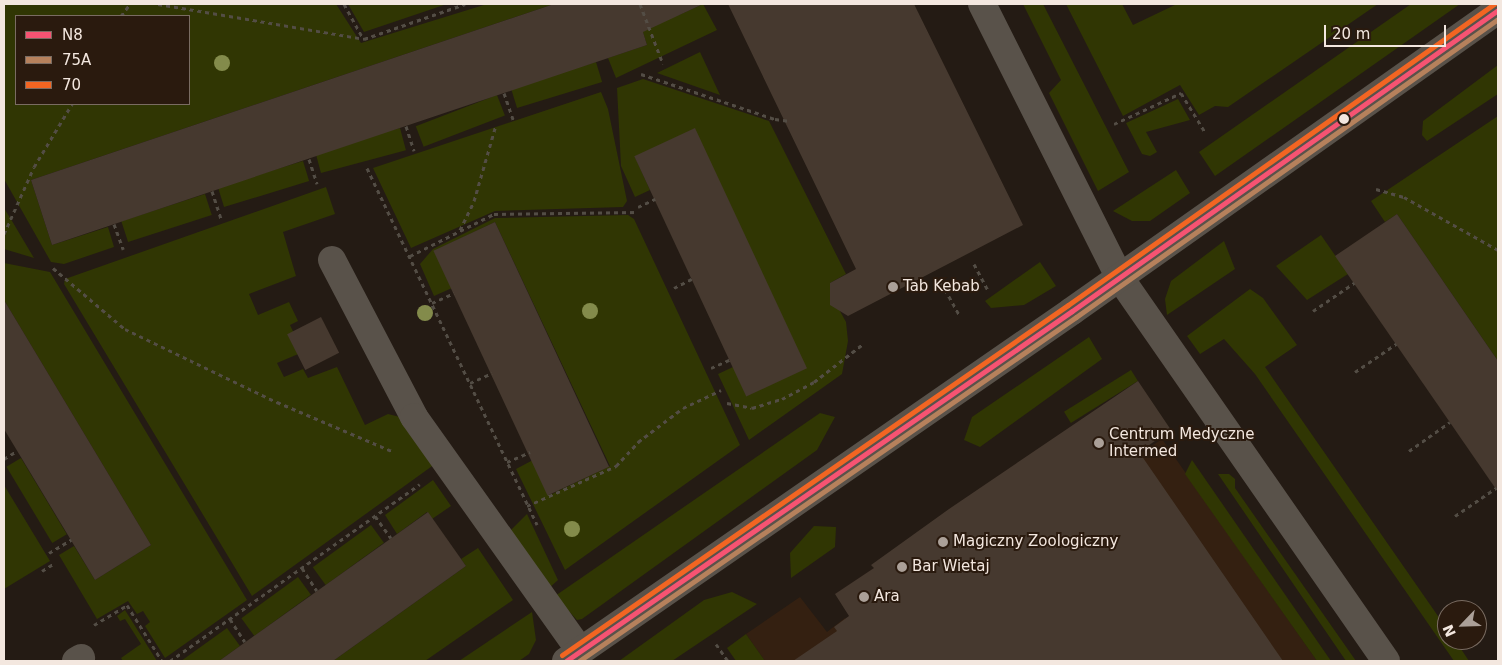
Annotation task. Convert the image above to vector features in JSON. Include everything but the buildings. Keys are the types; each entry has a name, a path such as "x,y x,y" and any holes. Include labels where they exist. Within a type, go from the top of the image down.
{"street":[{"path":"982,4 1120,278 1386,661"},
{"path":"332,260 414,417 573,656 1120,278 1498,10"}],"path":[{"path":"122,15 130,4"},
{"path":"158,4 364,39 464,4"},
{"path":"344,4 364,39"},
{"path":"640,4 662,64"},
{"path":"641,74 775,119 790,121"},
{"path":"504,93 513,119"},
{"path":"1114,124 1181,93 1205,132"},
{"path":"4,234 16,214 34,167 71,105"},
{"path":"460,231 474,201 496,125"},
{"path":"406,126 414,151"},
{"path":"309,159 317,184"},
{"path":"367,168 541,532"},
{"path":"1376,189 1404,197 1498,250"},
{"path":"212,191 221,219"},
{"path":"638,207 655,198"},
{"path":"410,256 494,214 638,212"},
{"path":"114,224 123,249"},
{"path":"974,264 988,290"},
{"path":"53,268 125,329 277,402 396,453"},
{"path":"674,288 692,279"},
{"path":"941,282 959,314"},
{"path":"1313,312 1354,283"},
{"path":"432,304 454,293"},
{"path":"727,402 752,408 782,399 814,382 863,344"},
{"path":"1355,372 1396,344"},
{"path":"711,368 729,360"},
{"path":"470,383 492,374"},
{"path":"527,506 616,466 638,442 683,408 721,390"},
{"path":"1409,451 1450,422"},
{"path":"4,459 17,451"},
{"path":"507,462 530,452"},
{"path":"170,661 424,482"},
{"path":"1455,516 1496,488"},
{"path":"375,516 391,538"},
{"path":"48,553 71,540"},
{"path":"42,571 55,564"},
{"path":"302,568 317,590"},
{"path":"93,626 127,605 162,661"},
{"path":"230,619 245,642"},
{"path":"716,644 728,661"}],"shaded area":[{"path":"1162,439 1317,661 765,661 746,634 800,597 827,632 845,618 856,633 979,561"}],"green space":[{"path":"4,4 336,4 361,43 487,4 554,4 31,180 52,245 108,227 114,247 64,264 51,262 4,179"},
{"path":"348,4 447,4 364,32"},
{"path":"634,4 673,4 679,15 703,4 717,30 616,78 608,58 647,45"},
{"path":"1023,4 1043,4 1129,172 1098,191 1049,93 1061,80"},
{"path":"1066,4 1122,4 1133,25 1177,4 1378,4 1228,107 1215,106 1199,115 1180,85 1123,116"},
{"path":"1411,4 1460,4 1215,176 1199,152"},
{"path":"700,52 720,95 657,73"},
{"path":"596,62 602,82 517,108 511,88"},
{"path":"1498,65 1498,94 1427,141 1422,135 1423,121"},
{"path":"643,79 769,121 846,274 830,283 830,293 846,322 848,341 842,374 749,440 718,374 733,367 695,129 635,157 650,190 635,197 621,166 617,88"},
{"path":"601,92 608,109 627,201 623,207 495,211 411,248 373,168"},
{"path":"497,95 505,116 424,147 416,126"},
{"path":"1178,99 1190,120 1146,132 1157,152 1150,156 1142,154 1126,123"},
{"path":"1498,116 1498,361 1397,214 1385,222 1371,201"},
{"path":"400,128 406,150 321,173 315,151"},
{"path":"303,161 309,181 224,207 218,187"},
{"path":"1176,170 1190,193 1150,221 1132,221 1113,211"},
{"path":"326,187 335,214 283,232 296,276 249,294 258,315 289,302 298,321 290,325 303,352 277,363 284,377 303,369 308,378 337,367 365,425 388,414 400,417 435,464 252,596 64,284 65,279"},
{"path":"205,194 212,215 128,242 121,221"},
{"path":"4,208 12,221 34,258 4,249"},
{"path":"628,215 634,219 740,445 565,570 516,469 533,460 550,495 610,466 495,222 434,251 452,288 434,296 420,264 433,249 495,218"},
{"path":"1321,235 1348,274 1307,300 1276,266"},
{"path":"1224,241 1235,269 1167,315 1165,299 1171,281"},
{"path":"1040,262 1056,286 1024,305 991,308 985,301"},
{"path":"4,263 50,272 247,600 165,658 145,626 150,622 143,611 137,614 128,601 97,619 59,555 74,546 95,580 151,545 4,300"},
{"path":"1250,289 1263,298 1297,345 1265,367 1437,615 1437,636 1255,374 1224,339 1200,354 1187,336"},
{"path":"1089,337 1102,359 980,447 964,440 972,417"},
{"path":"1131,370 1138,381 1071,423 1064,412"},
{"path":"820,413 835,417 817,450 582,619 577,620 555,596"},
{"path":"21,458 67,534 52,543 6,467"},
{"path":"1192,460 1331,661 1317,661 1185,474"},
{"path":"1218,474 1229,474 1235,479 1235,488 1356,661 1346,661"},
{"path":"433,480 451,506 432,519 427,512 397,534 385,515"},
{"path":"4,485 50,561 4,589"},
{"path":"527,514 558,580 548,589 510,531"},
{"path":"371,525 384,543 326,585 313,567"},
{"path":"814,526 836,527 835,547 791,578 790,553"},
{"path":"478,548 513,600 425,661 333,661 466,566 461,559"},
{"path":"298,577 311,595 254,636 241,618"},
{"path":"732,592 757,604 672,661 619,661 704,600"},
{"path":"125,610 157,661 123,661 121,658 141,644 125,619 120,621 117,616"},
{"path":"532,612 536,640 529,654 519,661 459,661"},
{"path":"227,628 240,646 219,661 181,661"},
{"path":"746,634 765,661 736,661 727,648"},
{"path":"1446,650 1462,650 1469,661 1454,661"}],"transit line":[{"name":"70","path":"562,655 1068,305 1494,4"},
{"name":"N8","path":"566,661 1072,311 1498,10"},
{"name":"75A","path":"579,661 1076,317 1498,19"}],"place":[{"name":"Tab Kebab","path":"893,287"},
{"name":"Centrum Medyczne Intermed","path":"1099,443"},
{"name":"Magiczny Zoologiczny","path":"943,542"},
{"name":"Bar Wietaj","path":"902,567"},
{"name":"Ara","path":"864,597"}]}
